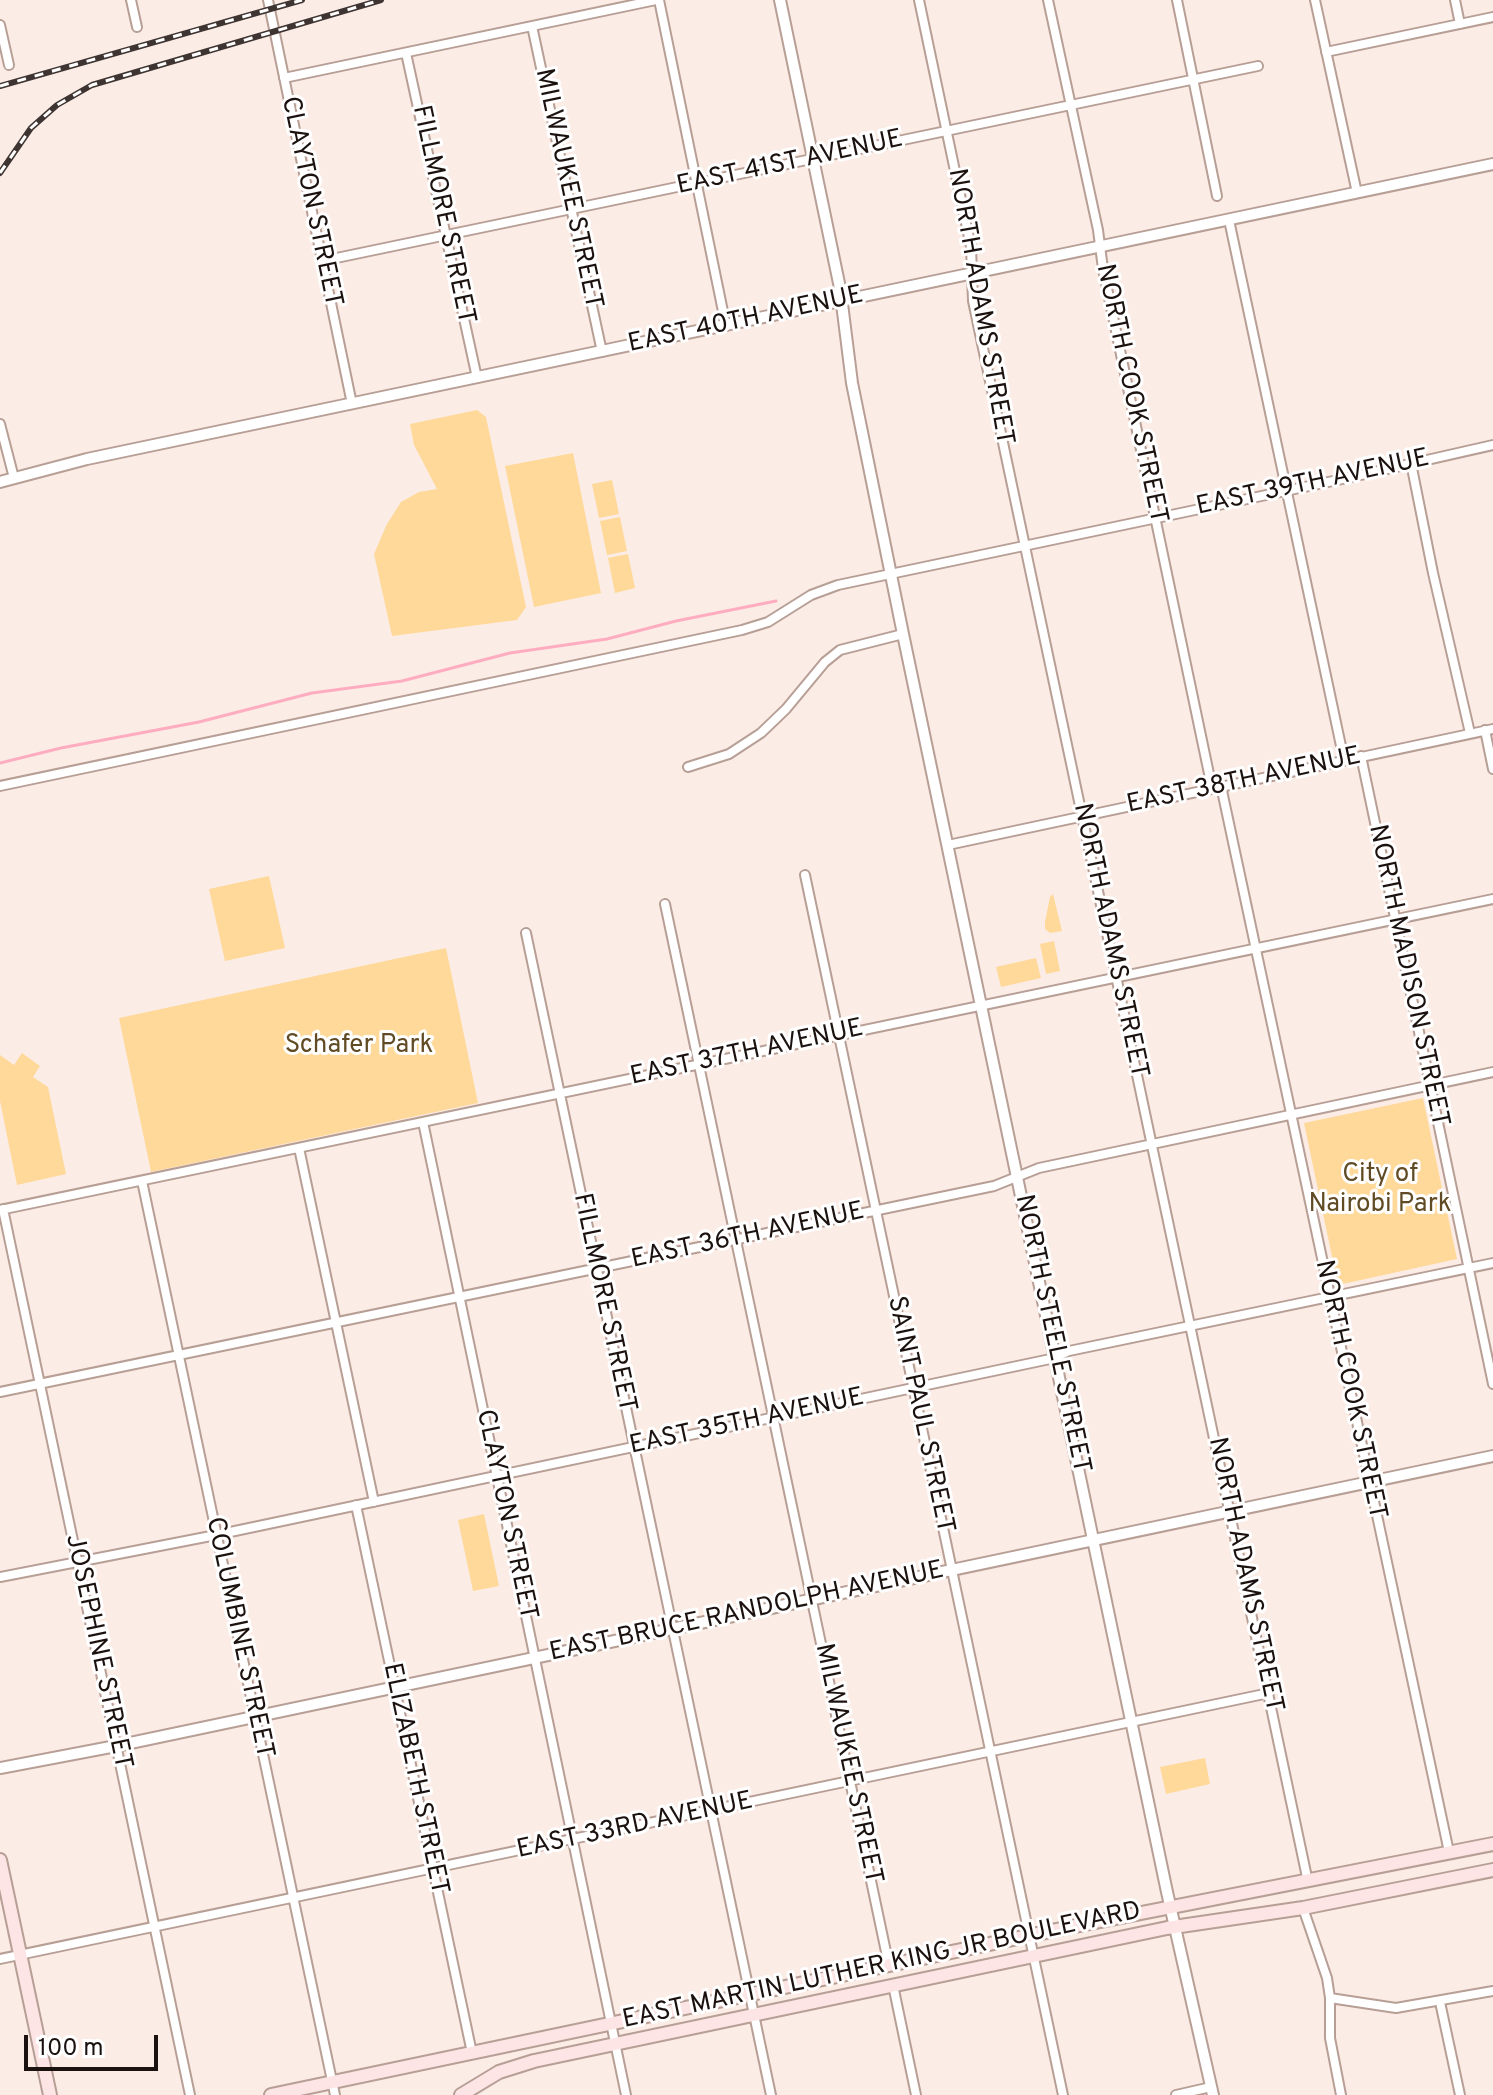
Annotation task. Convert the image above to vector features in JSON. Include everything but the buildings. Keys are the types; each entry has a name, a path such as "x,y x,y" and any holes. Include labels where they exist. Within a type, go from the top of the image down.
{"main road":[{"name":"EAST MARTIN LUTHER KING JR BOULEVARD","path":"271,2095 334,2089 472,2053 1029,1936 1493,1844"},
{"path":"0,1860 50,2095"},
{"name":"EAST MARTIN LUTHER KING JR BOULEVARD","path":"461,2095 480,2089 519,2064 615,2043 1176,1927 1305,1913 1493,1870"}],"street":[{"path":"131,0 137,27"},
{"name":"CLAYTON STREET","path":"268,0 352,404"},
{"path":"284,78 658,0 726,326"},
{"name":"NORTH STEELE STREET","path":"780,0 842,301 852,383 903,634 1212,2091"},
{"name":"NORTH ADAMS STREET","path":"919,0 971,247 973,301 1308,1882"},
{"name":"NORTH COOK STREET","path":"1048,0 1156,518 1256,948 1449,1852"},
{"path":"1177,0 1217,196"},
{"path":"1315,0 1357,193"},
{"path":"1455,0 1460,24"},
{"path":"1326,52 1493,17"},
{"path":"0,25 9,65"},
{"name":"MILWAUKEE STREET","path":"532,26 602,352"},
{"name":"FILLMORE STREET","path":"406,53 477,378"},
{"name":"EAST 41ST AVENUE","path":"322,261 1258,66"},
{"name":"EAST 40TH AVENUE","path":"0,482 87,459 1493,164"},
{"path":"1229,220 1344,760"},
{"path":"0,424 14,478"},
{"name":"EAST 39TH AVENUE","path":"0,786 742,630 775,618 819,591 890,568 1024,546 1493,445"},
{"path":"1411,463 1470,733"},
{"path":"688,767 729,754 761,733 786,709 825,662 840,650 903,634"},
{"path":"1489,729 1493,769"},
{"name":"EAST 38TH AVENUE","path":"948,845 1489,729"},
{"name":"NORTH MADISON STREET","path":"1361,756 1493,1384"},
{"name":"SAINT PAUL STREET","path":"805,875 1063,2095"},
{"name":"EAST 37TH AVENUE","path":"1,1210 1493,899"},
{"name":"MILWAUKEE STREET","path":"665,904 889,1966"},
{"name":"FILLMORE STREET","path":"526,933 771,2095"},
{"name":"EAST 36TH AVENUE","path":"0,1392 994,1186 1039,1168 1493,1072"},
{"name":"CLAYTON STREET","path":"423,1122 626,2095"},
{"path":"299,1148 374,1502"},
{"name":"COLUMBINE STREET","path":"142,1181 334,2089"},
{"name":"JOSEPHINE STREET","path":"1,1210 190,2095"},
{"name":"EAST 35TH AVENUE","path":"0,1577 774,1418 1055,1358 1069,1351 1493,1263"},
{"name":"EAST BRUCE RANDOLPH AVENUE","path":"0,1768 1493,1456"},
{"name":"ELIZABETH STREET","path":"356,1505 472,2053"},
{"name":"EAST 33RD AVENUE","path":"0,1959 1269,1693"},
{"path":"1305,1913 1321,1958 1330,1998 1330,2038 1341,2095"},
{"path":"893,1985 916,2095"},
{"path":"1330,1998 1396,2008 1493,1991"},
{"path":"1440,2002 1460,2095"},
{"path":"1176,2095 1212,2091"}],"green space":[{"path":"477,410 486,417 526,607 517,620 392,636 374,554 401,502 419,492 437,489 414,445 410,424"},
{"path":"573,453 601,593 534,607 505,466"},
{"path":"612,480 619,514 599,518 592,484"},
{"path":"620,517 627,551 607,555 600,521"},
{"path":"628,554 635,588 615,593 608,558"},
{"path":"269,876 285,948 225,961 209,889"},
{"path":"1053,894 1062,931 1050,933 1045,929 1045,922"},
{"path":"1054,941 1060,971 1046,974 1040,944"},
{"name":"Schafer Park","path":"446,948 478,1103 151,1172 119,1018"},
{"path":"1036,958 1041,978 1001,987 996,967"},
{"path":"22,1053 40,1066 33,1077 48,1087 66,1174 17,1185 0,1101 0,1055 14,1065"},
{"name":"City of Nairobi Park","path":"1423,1098 1457,1259 1338,1285 1304,1123"},
{"path":"484,1514 499,1586 473,1591 458,1520"},
{"path":"1205,1758 1210,1784 1166,1794 1160,1767"}],"waterway":[{"path":"0,763 199,722 312,693 402,681 510,653 607,639 676,621 776,601"}],"railway":[{"path":"0,86 302,0"},
{"path":"0,173 31,128 57,105 92,85 381,0"}]}
